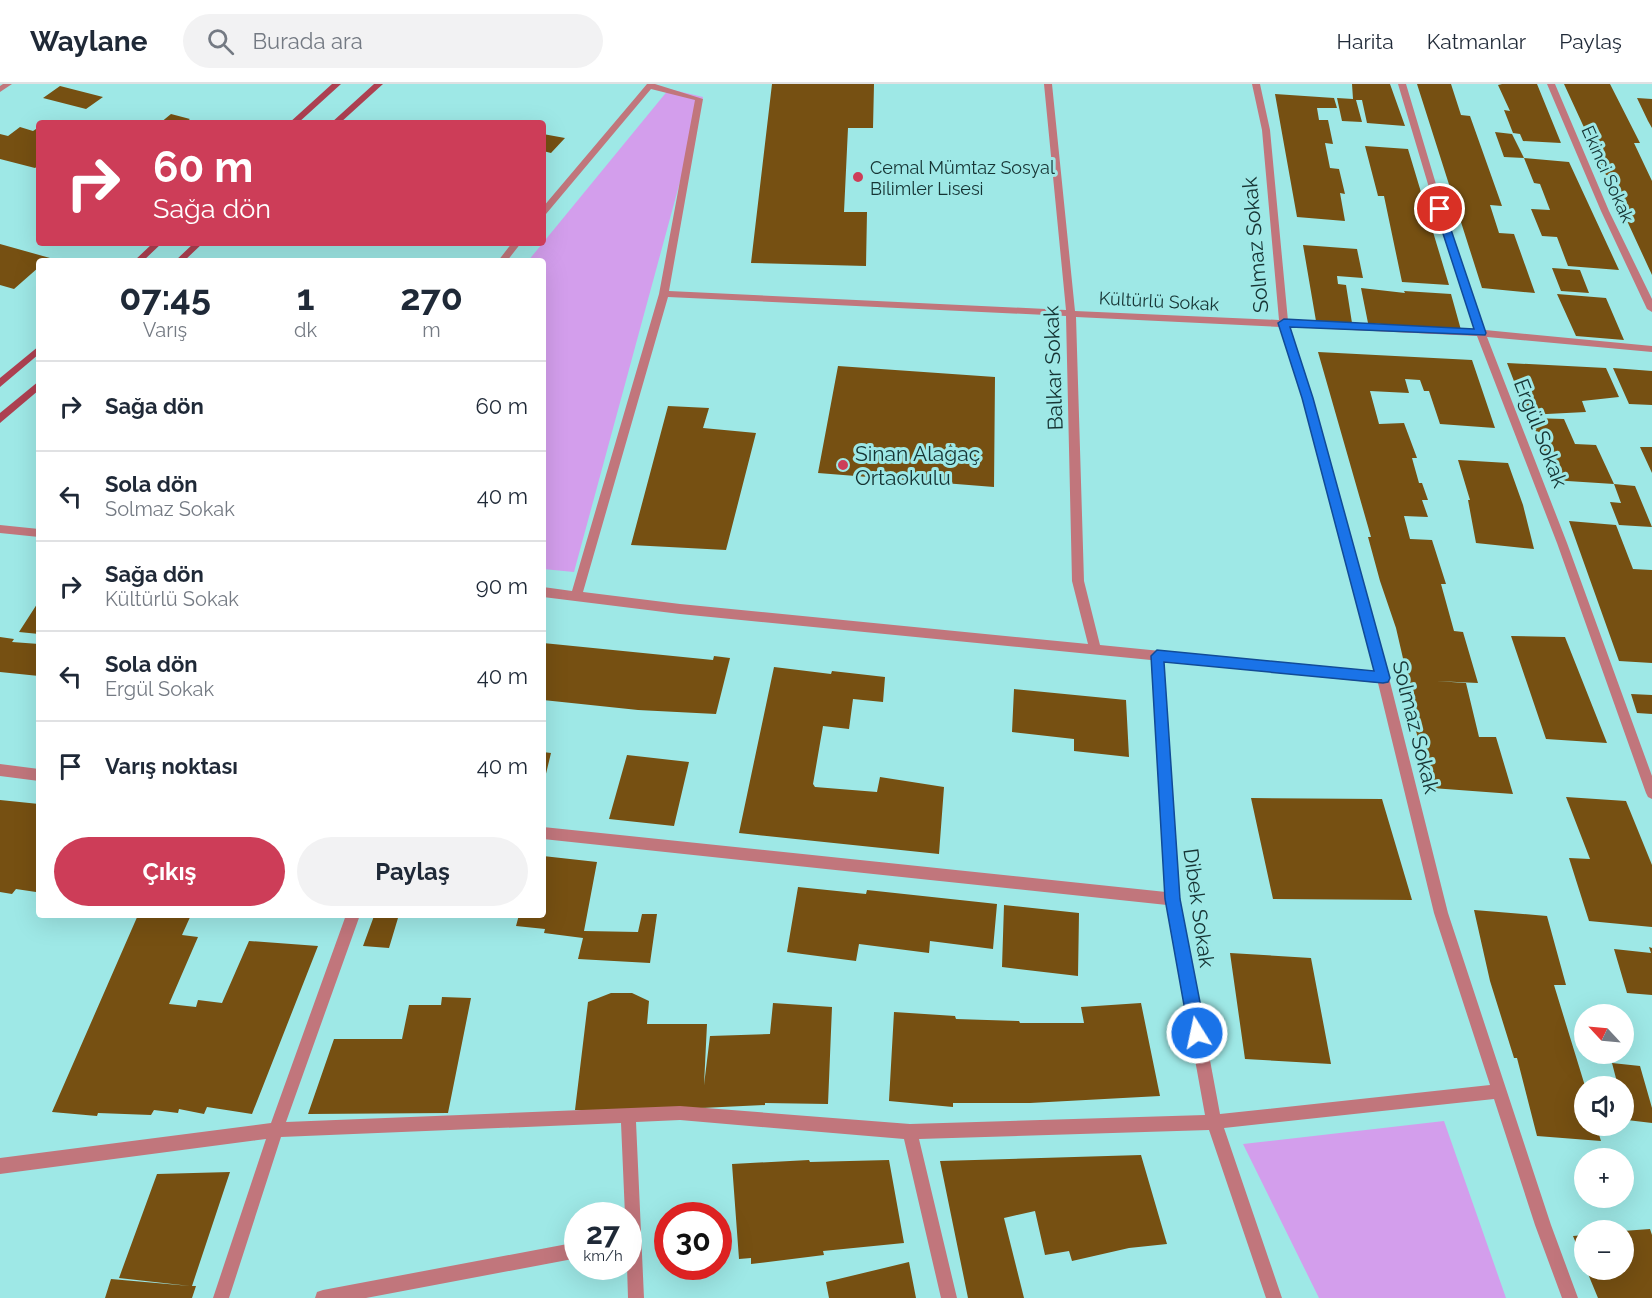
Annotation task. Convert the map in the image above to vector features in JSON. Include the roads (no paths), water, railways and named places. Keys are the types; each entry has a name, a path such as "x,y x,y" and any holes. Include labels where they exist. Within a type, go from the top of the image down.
{"main road":[{"path":"296,120 337,84"},
{"path":"338,120 379,84"},
{"path":"141,258 155,246"},
{"path":"182,258 196,246"},
{"path":"0,384 36,353"},
{"path":"0,419 36,387"}],"street":[{"path":"0,90 8,84"},
{"name":"Balkar Sokak","path":"1048,84 1071,313 1078,581 1095,650"},
{"name":"Solmaz Sokak","path":"1256,84 1266,130 1284,323 1383,678 1441,913 1498,1091 1570,1298"},
{"name":"Ergül Sokak","path":"1402,84 1446,231 1481,333 1562,543 1652,793"},
{"name":"Ekinci Sokak","path":"1551,84 1605,211 1652,309"},
{"path":"546,208 650,85 699,99 664,294 576,596"},
{"path":"504,258 514,246"},
{"name":"Kültürlü Sokak","path":"664,294 1481,333 1652,349"},
{"path":"0,529 36,533"},
{"path":"546,592 1383,678"},
{"name":"Dibek Sokak","path":"1157,656 1173,899 1214,1122 1274,1298"},
{"path":"0,770 36,775"},
{"path":"546,833 1173,899"},
{"path":"221,1298 276,1130 352,918"},
{"path":"0,1166 276,1130 680,1113 910,1132 1214,1122 1498,1091"},
{"path":"628,1114 630,1202"},
{"path":"910,1132 949,1298"},
{"path":"323,1298 564,1253"},
{"path":"634,1280 636,1298"}],"place":[{"name":"Cemal Mümtaz Sosyal Bilimler Lisesi","path":"858,177"},
{"name":"Sinan Alağaç Ortaokulu","path":"843,465"}]}
